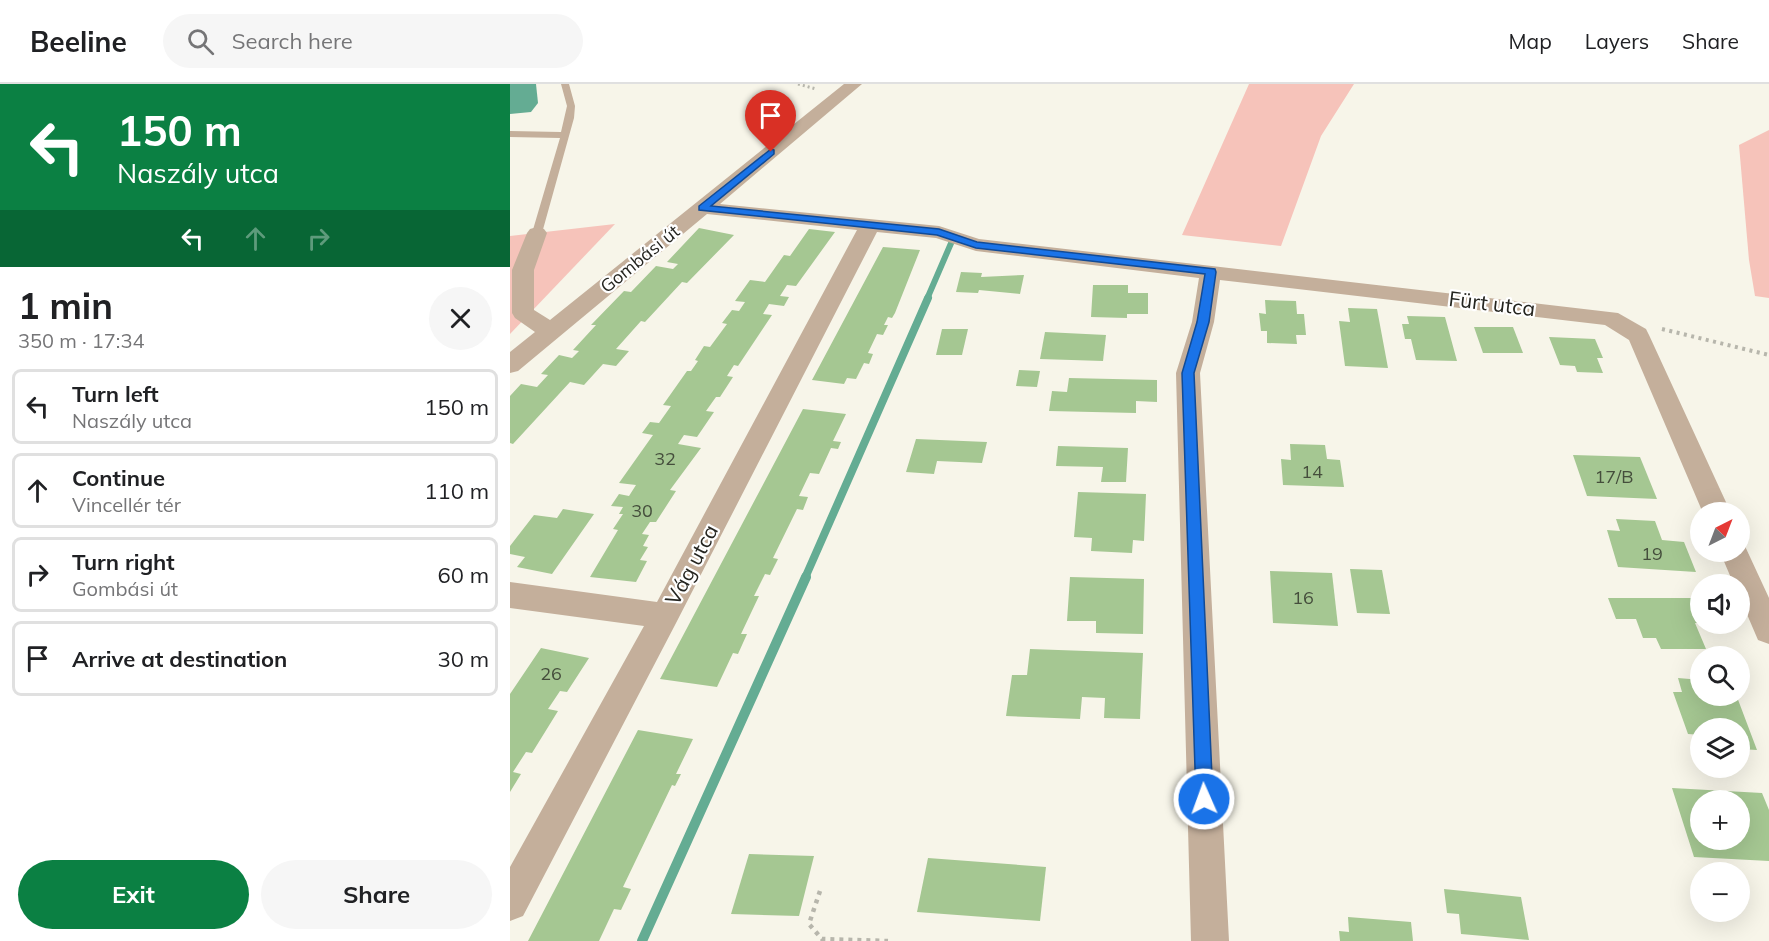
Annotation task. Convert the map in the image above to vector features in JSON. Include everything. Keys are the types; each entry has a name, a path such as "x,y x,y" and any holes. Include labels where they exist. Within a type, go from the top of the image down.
{"street":[{"name":"Gombási út","path":"510,365 854,84"},
{"name":"Fürt utca","path":"703,208 939,232 976,245 1610,318"},
{"name":"Vág utca","path":"510,903 665,616 870,225"},
{"path":"537,233 517,272 523,313 550,331"},
{"path":"1210,941 1188,373 1203,322 1211,272"},
{"path":"1610,318 1638,335 1711,502"},
{"path":"1738,562 1769,631"},
{"path":"510,595 665,616"}],"lane":[{"path":"537,233 566,135 571,106 565,84"},
{"path":"510,134 566,135"}],"path":[{"path":"1610,318 1769,355"},
{"path":"820,891 809,924 822,939 888,941"}],"shaded area":[{"path":"510,84 536,84 538,103 531,112 510,114"},
{"path":"1249,84 1354,84 1321,136 1281,246 1182,235"},
{"path":"1769,130 1769,298 1755,296 1749,260 1739,145"},
{"path":"615,224 510,334 510,236"}],"building":[{"path":"699,228 734,235 687,283 682,282 645,322 641,321 616,349 629,351 616,366 603,364 584,385 570,382 513,444 510,443 510,396 521,384 537,387 548,375 541,374 559,355 572,358 579,351 573,350 596,325 591,325 624,291 631,292 656,266 673,269 678,264 667,262"},
{"path":"809,229 835,232 796,286 787,285 780,296 789,297 784,306 769,304 763,314 772,315 738,366 734,365 727,376 733,377 720,397 716,397 706,411 714,412 697,437 684,435 678,444 701,448 670,490 676,491 656,522 650,522 642,534 649,535 643,546 648,547 640,560 647,561 636,582 590,577 618,530 613,529 623,514 619,514 623,507 611,506 619,494 629,496 636,485 619,483 653,435 642,433 650,422 659,423 671,406 663,405 687,371 691,371 698,361 695,360 704,346 710,347 727,324 722,323 732,310 739,311 745,302 735,301 750,280 765,282 784,255 790,256"},
{"path":"883,247 920,250 895,313 892,318 888,317 884,325 888,325 883,335 877,334 868,353 873,354 869,364 864,363 856,379 847,378 844,384 812,380"},
{"path":"961,272 982,273 981,277 1024,275 1020,294 979,290 978,293 956,292"},
{"path":"1093,285 1128,285 1128,293 1148,293 1148,314 1127,314 1127,318 1091,317"},
{"path":"1265,300 1296,301 1297,314 1304,314 1306,335 1296,335 1297,344 1267,343 1267,331 1261,331 1259,313 1266,314"},
{"path":"1348,308 1377,309 1388,368 1345,366 1339,321 1350,322"},
{"path":"1407,316 1445,317 1457,361 1416,360 1411,339 1405,339 1402,324 1409,324"},
{"path":"1474,327 1513,327 1523,353 1483,353"},
{"path":"942,329 968,329 962,355 936,355"},
{"path":"1045,332 1106,335 1103,361 1040,359"},
{"path":"1549,337 1595,339 1603,358 1597,358 1603,373 1577,372 1575,366 1560,365"},
{"path":"1019,370 1040,371 1037,387 1016,386"},
{"path":"1069,378 1157,380 1157,402 1136,401 1136,413 1049,411 1052,391 1067,392"},
{"path":"803,409 846,414 833,441 841,442 838,449 831,448 819,474 810,473 799,496 808,497 803,510 797,509 773,558 778,559 770,575 765,574 754,596 759,596 741,634 747,634 738,654 733,653 717,687 660,679"},
{"path":"916,439 987,442 982,463 937,461 934,474 906,472"},
{"path":"1290,444 1325,445 1327,459 1340,460 1344,487 1283,485 1281,459 1291,460"},
{"path":"1058,446 1128,448 1126,482 1101,482 1103,467 1056,466"},
{"path":"1573,455 1640,457 1657,499 1587,496"},
{"path":"1078,492 1146,494 1144,541 1133,540 1132,553 1091,551 1092,538 1074,537"},
{"path":"563,509 594,514 552,574 517,567 525,557 510,554 510,546 534,515 557,518"},
{"path":"1616,519 1655,521 1662,540 1684,542 1690,562 1696,572 1618,567 1607,530 1620,531"},
{"path":"1350,569 1382,570 1390,614 1357,613"},
{"path":"1270,571 1332,573 1338,626 1273,623"},
{"path":"1070,577 1144,579 1143,634 1096,633 1096,621 1067,621"},
{"path":"1608,598 1690,598 1690,634 1700,634 1705,646 1690,646 1690,649 1661,649 1656,638 1643,638 1636,619 1616,619"},
{"path":"541,648 589,658 567,692 560,691 548,709 558,711 532,753 526,752 513,772 521,774 510,792 510,694"},
{"path":"1030,649 1143,653 1140,719 1104,718 1105,698 1082,697 1080,719 1006,716 1012,675 1027,675"},
{"path":"1678,678 1690,679 1690,706 1740,706 1745,718 1690,718 1690,734 1688,734 1673,692 1682,692"},
{"path":"638,730 693,739 676,774 681,774 675,786 672,785 623,887 631,889 621,910 614,909 599,941 528,941"},
{"path":"1750,731 1757,750 1750,750"},
{"path":"1672,788 1708,790 1690,790 1690,844"},
{"path":"1750,792 1762,793 1769,810 1769,861 1694,857 1692,850 1750,850"},
{"path":"749,854 814,856 799,916 731,914"},
{"path":"928,858 1046,867 1040,921 917,912"},
{"path":"1444,889 1521,897 1529,940 1461,934 1459,914 1447,913"},
{"path":"1348,917 1411,922 1413,941 1340,941 1339,931 1349,932"}],"waterway":[{"path":"927,299 952,241"},
{"path":"805,578 928,298"},
{"path":"642,941 806,577"}],"route":[{"path":"771,152 703,208 939,232 976,245 1211,272 1203,322 1188,373 1204,799"}]}
